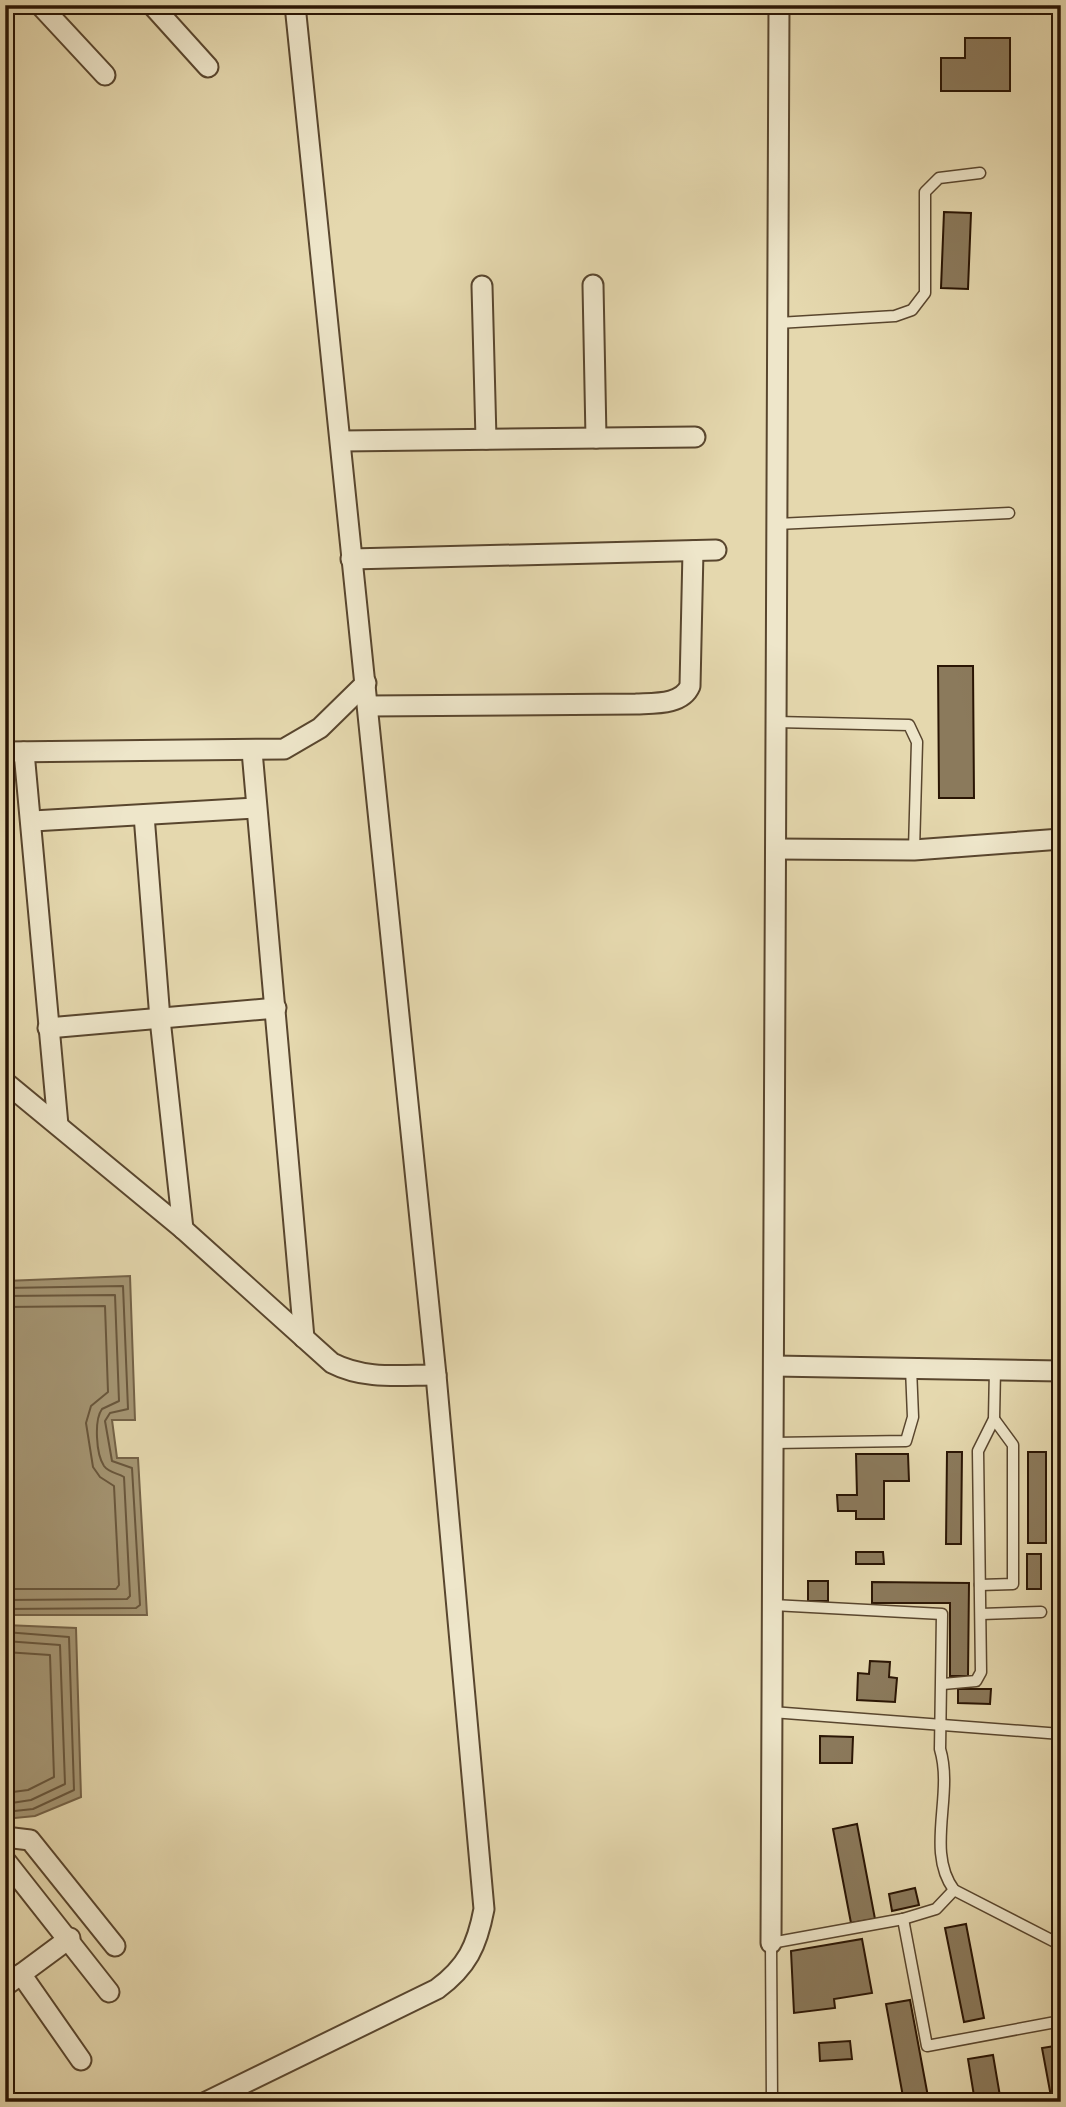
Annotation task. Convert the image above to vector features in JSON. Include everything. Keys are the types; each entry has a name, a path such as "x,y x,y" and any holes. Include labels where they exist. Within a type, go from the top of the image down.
{"street":[{"path":"40,5 105,75"},
{"path":"152,5 208,67"},
{"path":"206,2102 437,1989 458,1973 472,1954 480,1934 484,1909 436,1375 401,1059 366,684 351,559 342,441 295,5"},
{"path":"771,1943 779,5"},
{"path":"593,285 596,438"},
{"path":"482,286 486,439"},
{"path":"342,441 695,437"},
{"path":"351,559 716,550"},
{"path":"368,706 636,704 679,698 687,694 690,686 693,551"},
{"path":"58,1125 33,821 15,752 284,749 320,728 366,684"},
{"path":"252,751 304,1338"},
{"path":"33,821 255,808"},
{"path":"144,815 160,1019 183,1229"},
{"path":"776,849 914,850 1061,839"},
{"path":"48,1028 276,1007"},
{"path":"5,1082 183,1229 332,1363 350,1372 436,1375"},
{"path":"774,1366 1061,1371"},
{"path":"5,1838 30,1840 115,1946"},
{"path":"5,1860 20,1882 70,1938 109,1992"},
{"path":"70,1938 13,1980 81,2060"}],"lane":[{"path":"778,323 895,316 912,310 925,293 925,192 939,178 979,173"},
{"path":"777,524 1009,513"},
{"path":"776,722 902,723 913,730 917,742 914,850"},
{"path":"773,1443 906,1441 913,1417 911,1368"},
{"path":"943,1684 976,1681 981,1672 978,1451 994,1419 995,1370"},
{"path":"980,1585 1013,1584 1013,1445 994,1419"},
{"path":"773,1605 942,1614 943,1723 940,1749 946,1768 940,1862 944,1877 954,1890 1061,1945"},
{"path":"981,1614 1041,1612"},
{"path":"772,1712 1061,1734"},
{"path":"772,2102 771,1943 903,1919 936,1909 954,1890"},
{"path":"903,1919 927,2046 1061,2021"}],"water":[{"path":"130,1276 135,1420 112,1420 117,1458 138,1458 147,1615 6,1615 5,1281"},
{"path":"5,1625 76,1628 81,1797 35,1816 5,1819"}],"building":[{"path":"965,38 1010,38 1010,91 941,91 941,58 965,58"},
{"path":"944,212 971,213 968,289 941,288"},
{"path":"938,666 973,666 974,798 939,798"},
{"path":"947,1452 962,1452 961,1544 946,1544"},
{"path":"1028,1452 1046,1452 1046,1543 1028,1543"},
{"path":"856,1454 908,1454 909,1481 884,1481 884,1519 856,1519 856,1511 838,1511 837,1495 857,1495"},
{"path":"1053,1543 1061,1543 1061,1686 1057,1686"},
{"path":"856,1552 883,1552 884,1564 856,1564"},
{"path":"1027,1554 1041,1554 1041,1589 1027,1589"},
{"path":"808,1581 828,1581 828,1601 808,1601"},
{"path":"872,1582 969,1583 968,1676 950,1676 950,1603 872,1603"},
{"path":"870,1661 890,1662 889,1677 897,1678 895,1702 857,1700 858,1673 869,1674"},
{"path":"958,1689 991,1689 990,1704 958,1703"},
{"path":"820,1736 853,1737 852,1763 820,1763"},
{"path":"857,1824 875,1919 851,1923 833,1829"},
{"path":"915,1888 919,1905 892,1911 889,1894"},
{"path":"966,1924 984,2018 964,2022 945,1928"},
{"path":"862,1939 872,1993 834,1999 835,2008 794,2013 791,1951"},
{"path":"910,2000 929,2102 904,2102 886,2004"},
{"path":"850,2041 852,2059 820,2061 819,2043"},
{"path":"1061,2045 1061,2102 1052,2102 1042,2048"},
{"path":"993,2055 1001,2102 975,2102 968,2059"}]}
